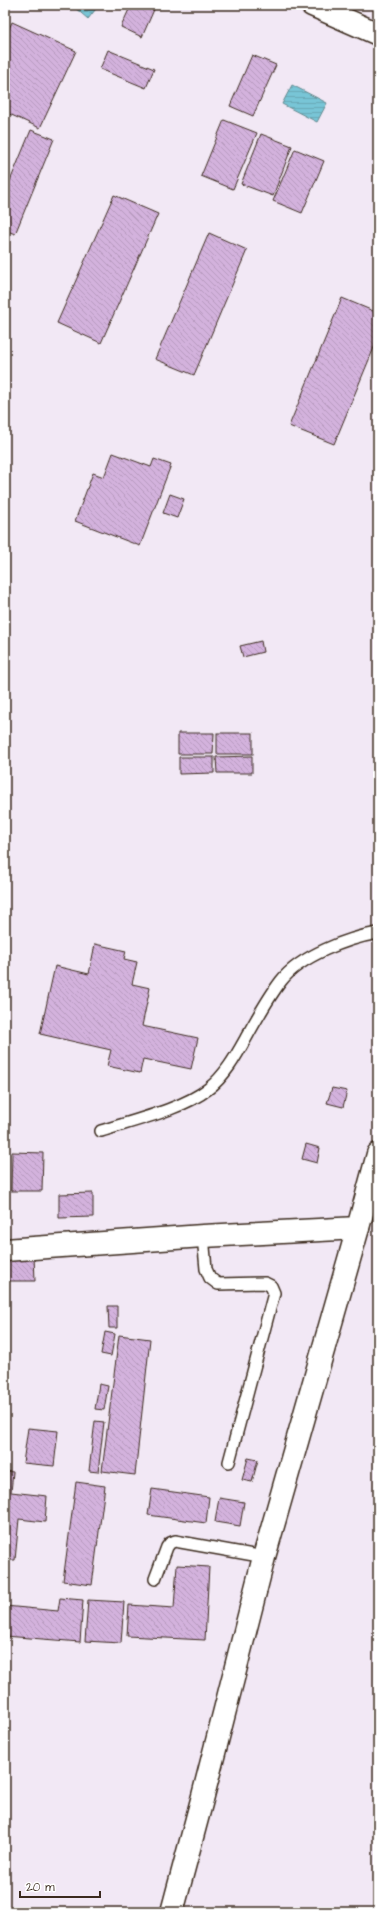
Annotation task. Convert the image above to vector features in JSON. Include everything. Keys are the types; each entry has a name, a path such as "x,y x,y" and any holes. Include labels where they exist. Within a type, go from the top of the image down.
{"street":[{"path":"312,5 378,34"},
{"path":"172,1912 204,1796 264,1557 378,1154"},
{"path":"5,1250 203,1236 358,1228"}],"lane":[{"path":"101,1131 171,1108 208,1089 234,1059 282,979 299,964 315,955 337,945 366,935 378,933"},
{"path":"203,1236 206,1269 210,1278 218,1284 265,1283 271,1286 274,1293 229,1462"},
{"path":"155,1579 167,1547 170,1543 175,1541 264,1557"}],"water":[{"path":"76,5 99,5 88,19 74,7"},
{"path":"292,85 327,103 317,122 282,104"}],"building":[{"path":"131,5 156,5 142,37 121,27"},
{"path":"12,22 76,51 40,128 5,112 5,38"},
{"path":"108,50 154,69 146,88 100,69"},
{"path":"252,55 276,65 253,116 230,106"},
{"path":"224,120 257,133 233,189 201,176"},
{"path":"31,130 54,139 15,234 5,230 5,193"},
{"path":"261,134 292,146 273,196 241,184"},
{"path":"295,149 324,161 302,213 273,201"},
{"path":"114,195 158,214 101,343 57,323"},
{"path":"209,233 247,250 194,375 155,359"},
{"path":"342,298 378,313 378,338 334,444 289,426"},
{"path":"113,453 151,467 154,459 171,465 140,546 75,521 93,473 104,477"},
{"path":"170,494 184,499 177,518 163,513"},
{"path":"261,641 263,652 243,657 240,646"},
{"path":"178,733 214,733 213,754 178,754"},
{"path":"217,733 253,733 253,754 217,754"},
{"path":"252,756 252,773 217,773 216,757"},
{"path":"179,757 214,757 214,773 179,774"},
{"path":"95,944 126,951 124,959 137,962 132,984 150,988 142,1026 198,1038 191,1069 143,1059 140,1073 107,1066 111,1050 40,1034 55,966 89,974"},
{"path":"332,1088 347,1091 343,1107 327,1103"},
{"path":"306,1144 320,1148 317,1163 302,1159"},
{"path":"12,1152 43,1153 42,1191 11,1191"},
{"path":"93,1193 93,1217 59,1218 59,1194"},
{"path":"5,1256 34,1256 35,1281 5,1281"},
{"path":"108,1306 117,1306 117,1328 109,1328"},
{"path":"105,1332 115,1334 111,1356 101,1354"},
{"path":"119,1335 150,1339 135,1475 102,1471"},
{"path":"99,1384 108,1386 104,1410 95,1409"},
{"path":"95,1421 104,1422 98,1472 89,1471"},
{"path":"28,1428 58,1431 54,1466 23,1463"},
{"path":"248,1458 258,1460 252,1482 242,1480"},
{"path":"5,1471 13,1472 11,1492 47,1496 45,1522 19,1519 15,1560 5,1560"},
{"path":"76,1482 105,1486 92,1585 63,1581"},
{"path":"152,1489 209,1497 206,1523 148,1515"},
{"path":"219,1498 244,1502 240,1526 215,1522"},
{"path":"177,1565 209,1567 205,1640 127,1636 129,1605 174,1608"},
{"path":"60,1598 83,1600 80,1642 5,1636 5,1606 58,1611"},
{"path":"88,1600 124,1602 121,1643 85,1641"}]}
